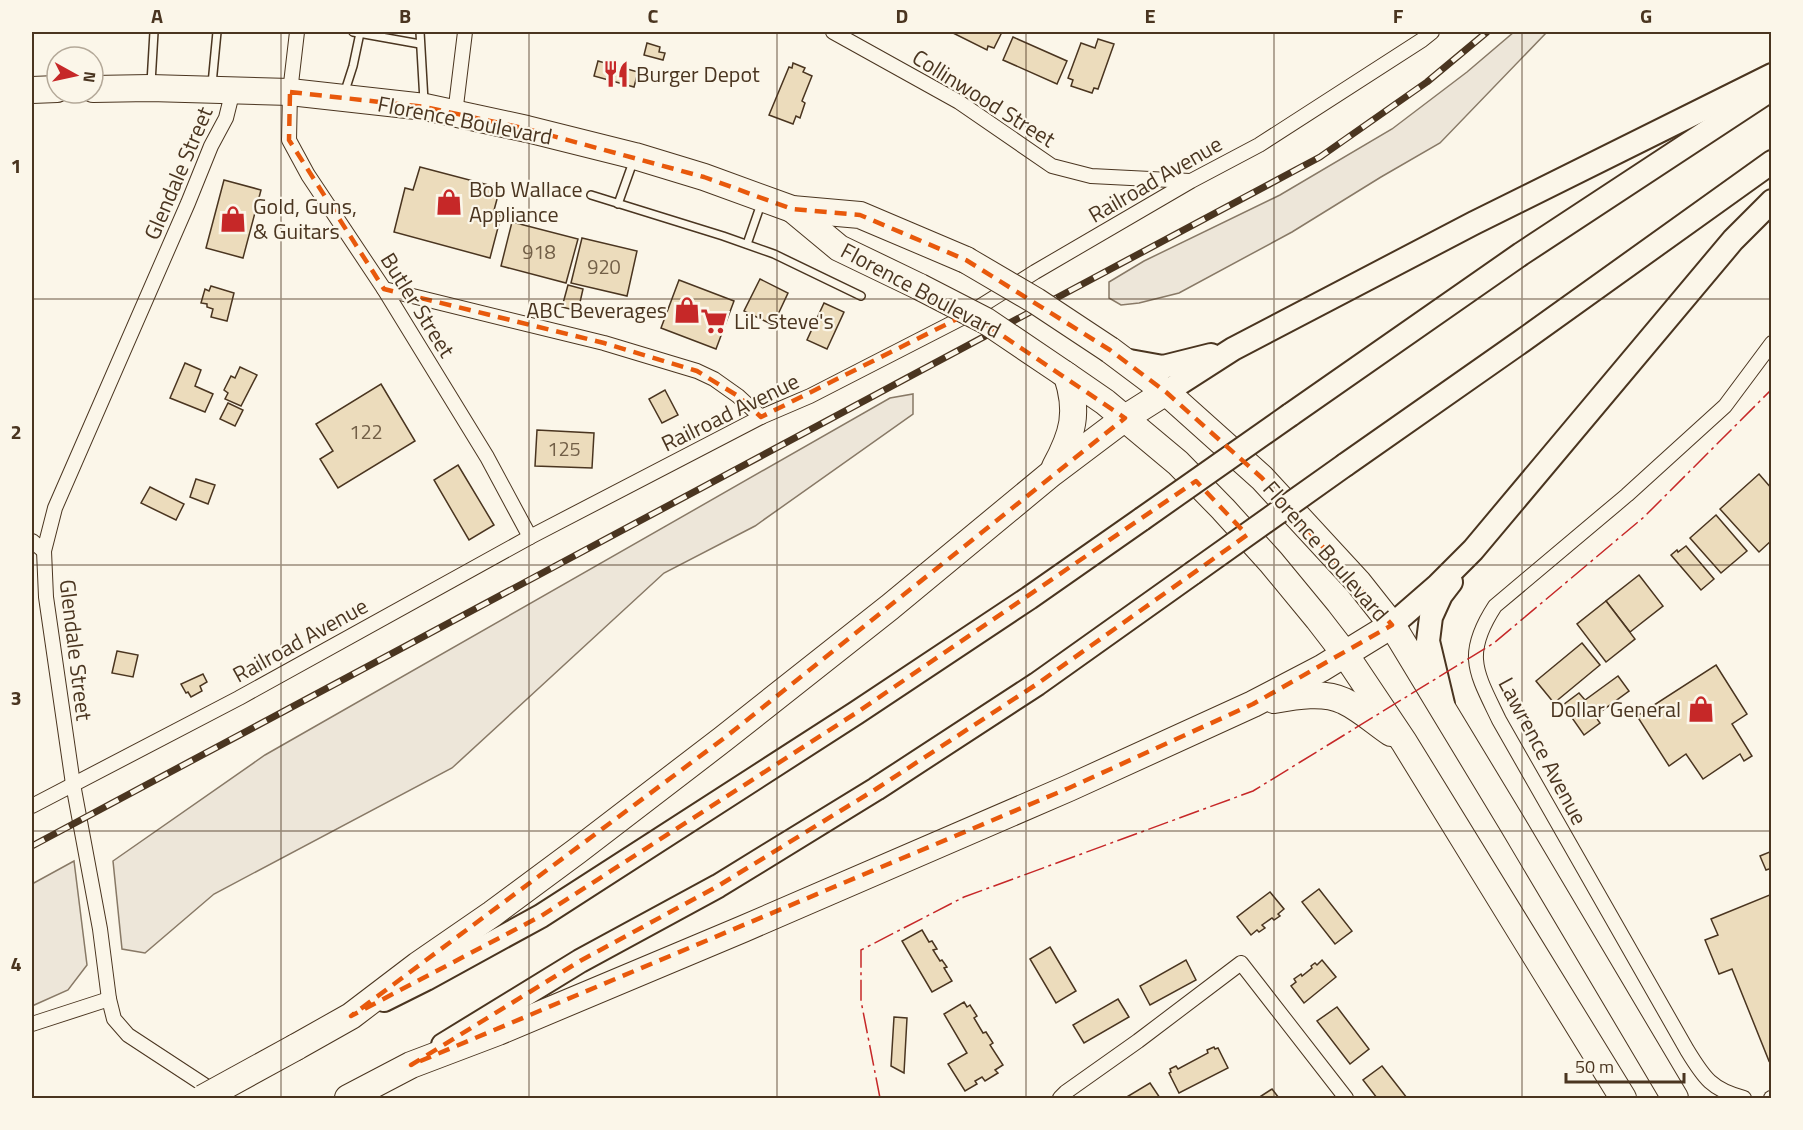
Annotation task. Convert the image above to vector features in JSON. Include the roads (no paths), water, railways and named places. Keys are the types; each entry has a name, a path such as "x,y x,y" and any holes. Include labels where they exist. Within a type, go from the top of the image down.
{"highway":[{"name":"Florence Boulevard","path":"105,88 290,92 425,107 527,129 634,156 704,177 792,209 860,215 966,260 1036,301 1117,355 1166,392 1262,478 1358,582 1392,625 1675,1098"},
{"name":"Florence Boulevard","path":"792,209 839,248 986,321 1065,374 1125,418 1178,464 1223,509 1271,562 1345,654 1404,742 1623,1098"},
{"path":"1052,473 1068,443 1073,419 1073,394 1065,374"},
{"path":"203,1098 351,1016 418,965 492,915 723,740 890,607 1052,473 1125,418 1166,392"},
{"path":"356,1094 411,1065 519,1023 912,857 1253,704 1345,654 1392,625"},
{"path":"1253,704 1300,695 1344,700 1404,742"}],"main road":[{"path":"1166,392 1233,348 1474,223 1772,75"},
{"path":"351,1016 426,979 541,916 856,714 1029,598 1521,254 1772,89"},
{"path":"411,1065 580,961 718,886 866,795 1037,684 1772,162"},
{"path":"1446,714 1428,641 1431,618 1441,595 1473,550 1732,240 1772,201"},
{"path":"1117,355 1163,366 1196,360 1233,348"},
{"path":"1392,625 1438,585 1473,550"}],"street":[{"name":"Butler Street","path":"297,32 290,92 290,140 308,175 384,289 487,457 530,537"},
{"path":"455,114 461,32"},
{"name":"Collinwood Street","path":"833,32 959,102 1052,166 1091,176 1191,181"},
{"name":"Railroad Avenue","path":"32,806 239,698 530,537 761,417 831,385 960,319 1191,181 1259,145 1310,114 1432,32"},
{"name":"Glendale Street","path":"222,90 226,118 211,146 55,508 44,551 46,597 73,784 114,1019 128,1035 224,1098"},
{"path":"384,289 604,343 687,368 714,379 738,396 761,417"},
{"name":"Lawrence Avenue","path":"1744,1098 1721,1091 1702,1075 1687,1050 1499,720 1483,687 1476,664 1476,643 1483,625 1495,606 1627,495 1725,406 1772,343"},
{"path":"32,542 44,551"},
{"path":"1060,1098 1241,963 1346,1098"},
{"path":"32,1024 109,999"}],"lane":[{"path":"150,88 154,32"},
{"path":"217,32 222,90"},
{"path":"342,98 353,66 356,32 375,33 420,44"},
{"path":"420,32 425,107"},
{"path":"618,204 634,156"},
{"path":"591,195 774,254 861,296"},
{"path":"747,244 764,198"}],"railway":[{"path":"32,846 1320,157 1427,82 1487,32"}],"place":[{"name":"Burger Depot","path":"616,74"},
{"name":"Bob Wallace Appliance","path":"449,202"},
{"name":"Gold, Guns, & Guitars","path":"233,219"},
{"name":"ABC Beverages","path":"687,310"},
{"name":"LiL' Steve's","path":"714,321"},
{"name":"Dollar General","path":"1701,709"}]}
